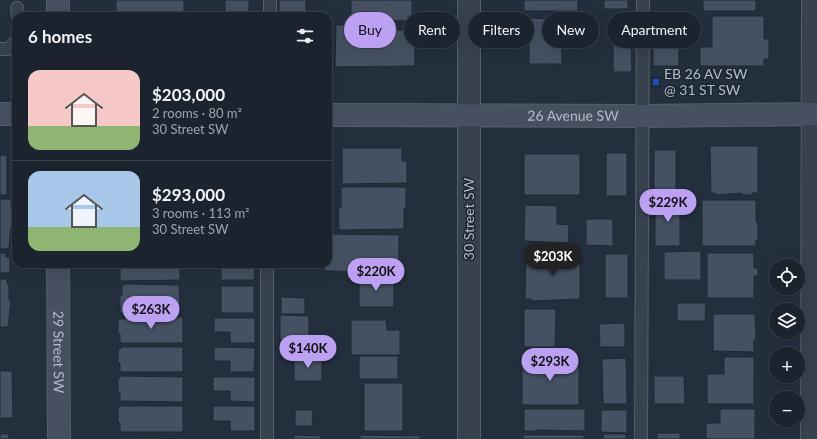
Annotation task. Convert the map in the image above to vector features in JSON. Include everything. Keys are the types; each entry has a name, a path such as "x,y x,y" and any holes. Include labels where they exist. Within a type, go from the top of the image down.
{"street":[{"path":"58,0 58,12"},
{"name":"30 Street SW","path":"469,0 469,439"},
{"path":"812,439 815,114 813,0"},
{"path":"0,114 12,114"},
{"name":"26 Avenue SW","path":"332,115 643,116 815,114"},
{"name":"29 Street SW","path":"58,268 59,439"}],"lane":[{"path":"270,0 270,12"},
{"path":"641,439 641,135 643,116 643,0"},
{"path":"0,49 9,49 12,46"},
{"path":"267,268 267,439"}],"building":[{"path":"116,0 184,0 184,12 116,12"},
{"path":"225,0 249,0 249,12 225,12"},
{"path":"279,0 306,0 306,12 279,12"},
{"path":"351,0 412,0 412,12 404,12 404,21 396,21 396,12 351,12"},
{"path":"524,0 578,0 578,11 524,11"},
{"path":"604,0 628,0 628,9 604,9"},
{"path":"703,0 756,0 756,11 703,11"},
{"path":"712,16 764,16 764,39 769,39 769,59 764,59 764,66 700,66 700,48 712,47"},
{"path":"534,18 542,18 542,48 562,48 562,64 529,64 529,48 534,48"},
{"path":"336,25 344,25 344,48 396,48 396,30 404,30 404,48 415,48 415,66 335,67"},
{"path":"613,48 631,48 632,72 613,72"},
{"path":"653,48 679,48 679,66 653,66"},
{"path":"710,146 758,146 758,193 752,193 752,195 742,195 742,193 715,195 715,193 711,193"},
{"path":"342,148 402,148 402,161 407,161 407,183 342,184"},
{"path":"654,150 676,150 676,192 654,192"},
{"path":"606,153 627,153 627,196 606,196"},
{"path":"524,154 580,154 580,195 524,195"},
{"path":"0,155 7,155 7,195 0,195"},
{"path":"341,187 406,187 404,229 339,230 338,208 341,208"},
{"path":"0,199 11,199 12,226 9,248 0,249"},
{"path":"655,200 680,200 680,246 655,246"},
{"path":"702,200 756,200 758,240 756,240 756,246 702,246"},
{"path":"525,205 557,206 557,224 569,225 568,243 524,241"},
{"path":"586,219 613,219 613,246 586,245"},
{"path":"332,234 399,235 399,272 324,271 324,268 332,268"},
{"path":"701,251 701,280 664,280 664,252"},
{"path":"0,253 6,253 6,257 10,257 10,273 0,273"},
{"path":"526,253 580,253 580,299 531,301 531,299 525,299"},
{"path":"707,253 754,253 754,268 758,268 758,276 754,276 754,298 707,298"},
{"path":"605,254 628,254 628,298 605,298"},
{"path":"120,268 180,268 180,280 120,281"},
{"path":"221,268 255,268 254,280 221,280"},
{"path":"364,276 394,278 394,307 359,307 359,279 364,279"},
{"path":"0,279 7,279 7,284 9,284 9,300 11,300 8,327 0,327"},
{"path":"125,284 179,285 180,306 177,306 177,312 120,313 120,295 122,295 122,286"},
{"path":"221,286 254,286 254,313 221,313"},
{"path":"281,297 305,298 305,314 281,314"},
{"path":"677,303 706,303 705,321 677,321"},
{"path":"524,309 556,309 555,347 524,347"},
{"path":"713,314 755,314 756,340 754,340 754,352 713,351"},
{"path":"280,315 309,316 309,340 280,340"},
{"path":"125,317 183,317 183,343 120,343 120,334 118,334 118,319 125,319"},
{"path":"214,318 255,318 255,343 230,343 230,332 214,332"},
{"path":"351,320 386,320 387,330 400,330 400,355 351,355"},
{"path":"625,323 625,347 600,347 599,324"},
{"path":"121,347 183,347 183,372 120,372 120,363 118,363 118,349 121,349"},
{"path":"214,347 255,348 254,372 230,372 230,361 214,361"},
{"path":"359,356 398,356 398,379 359,379"},
{"path":"294,357 322,357 322,381 294,381"},
{"path":"522,357 564,357 569,363 579,363 579,405 522,405"},
{"path":"724,357 754,357 754,404 707,404 707,374 724,374"},
{"path":"626,358 627,404 603,404 602,359"},
{"path":"0,371 12,371 13,418 0,418"},
{"path":"120,376 183,377 183,402 120,401 120,393 118,393 118,378 120,378"},
{"path":"654,376 684,376 685,404 654,404"},
{"path":"213,377 255,377 255,402 230,401 230,391 213,391"},
{"path":"364,383 403,383 403,431 364,431"},
{"path":"183,406 183,432 120,432 120,423 118,423 118,407"},
{"path":"213,406 255,406 255,431 230,431 230,421 213,421"},
{"path":"524,409 585,409 585,431 524,431"},
{"path":"720,409 755,409 755,439 706,439 706,423 720,423"},
{"path":"295,410 313,410 312,426 295,426"},
{"path":"601,410 627,410 627,433 601,432"},
{"path":"657,433 680,433 680,439 657,439"},
{"path":"0,434 9,434 9,439 0,439"},
{"path":"603,434 626,434 626,439 603,439"},
{"path":"294,435 321,436 321,439 294,439"},
{"path":"360,435 420,436 420,439 360,439"},
{"path":"523,435 584,435 584,439 523,439"},
{"path":"159,438 174,439 141,439"}],"place":[{"name":"EB 26 AV SW @ 31 ST SW","path":"656,82"}]}
